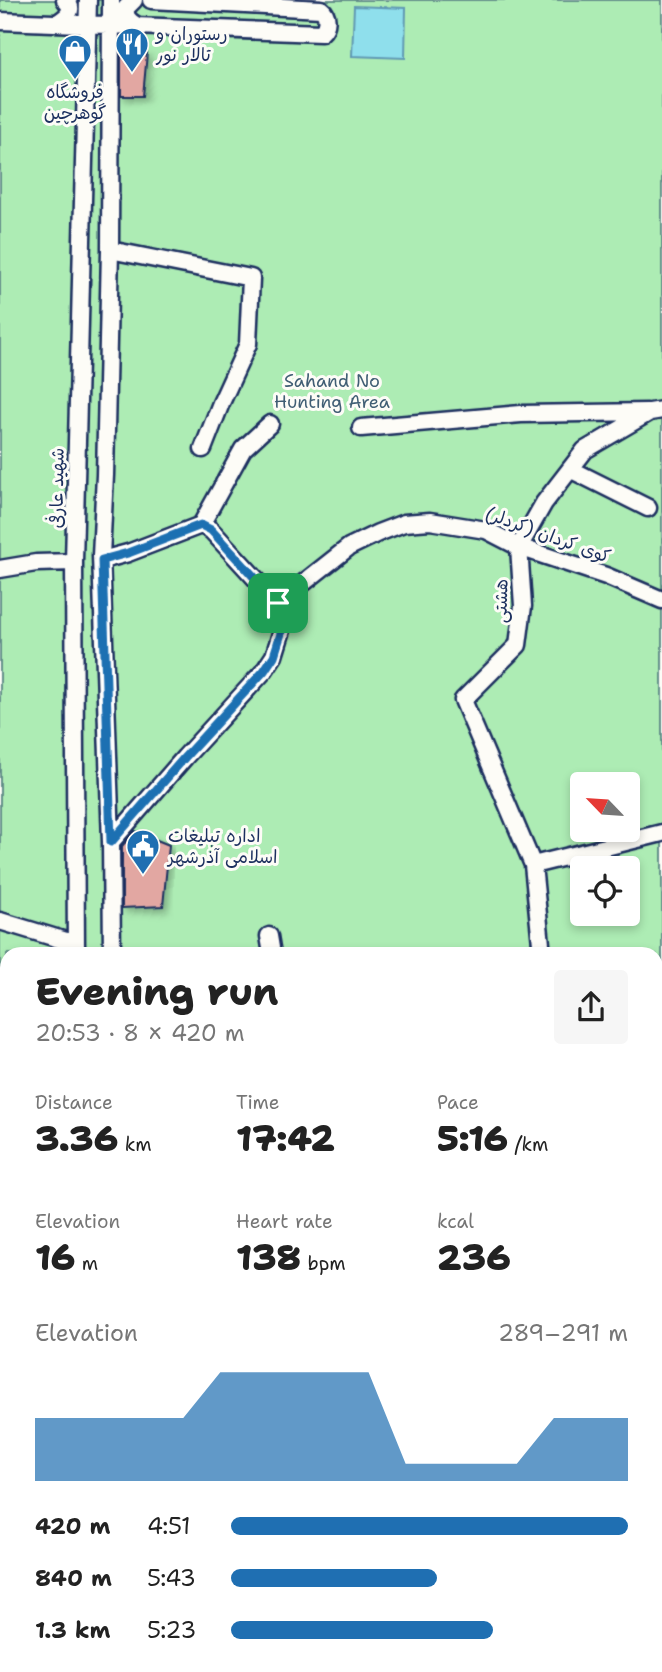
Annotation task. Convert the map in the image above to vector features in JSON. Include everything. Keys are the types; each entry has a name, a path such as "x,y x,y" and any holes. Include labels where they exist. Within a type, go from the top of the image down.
{"street":[{"path":"57,23 69,15 71,10 65,0"},
{"name":"شهید عارفی","path":"76,947 74,561 88,0"},
{"path":"111,0 110,250 101,560 112,947"},
{"path":"134,0 126,8 125,16 136,25"},
{"path":"0,21 321,33 326,23 326,16 321,9 151,0"},
{"path":"110,250 251,278 248,344 203,449"},
{"path":"361,428 521,414 656,411"},
{"path":"519,547 544,503 585,450 656,411"},
{"path":"101,560 128,553 201,525 243,449 270,424"},
{"path":"570,469 649,508"},
{"name":"کوی کردان (کردلر)","path":"278,603 349,547 404,523 430,521 486,530 519,547 606,576 662,600"},
{"path":"111,842 264,671 274,656 283,627 278,603 211,530 201,525"},
{"name":"هشتی","path":"519,547 523,606 518,646 463,700 533,865"},
{"path":"74,561 82,548 91,548 101,560"},
{"path":"74,561 78,573 87,576 96,573 101,560"},
{"path":"0,569 74,561"},
{"path":"541,947 533,865 662,833"},
{"path":"0,921 71,947"},
{"path":"269,936 271,947"}],"green space":[{"name":"Sahand No Hunting Area","path":"0,0 662,0 662,947 0,947"}],"water":[{"path":"354,6 406,8 405,58 352,56"}],"building":[{"name":"رستوران و تالار نور","path":"121,53 147,53 143,96 121,96"},
{"name":"اداره تبلیغات اسلامی آذرشهر","path":"135,831 169,845 163,906 122,908 122,846"}],"place":[{"name":"رستوران و تالار نور","path":"132,74"},
{"name":"فروشگاه گوهرچین","path":"75,81"},
{"name":"اداره تبلیغات اسلامی آذرشهر","path":"143,876"}],"route":[{"path":"201,525 211,530 278,603 283,627 274,656 264,671 111,842 102,560 201,525"}]}
